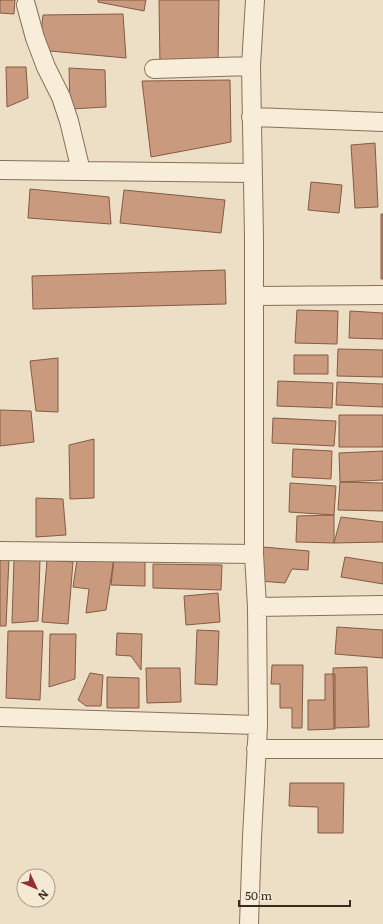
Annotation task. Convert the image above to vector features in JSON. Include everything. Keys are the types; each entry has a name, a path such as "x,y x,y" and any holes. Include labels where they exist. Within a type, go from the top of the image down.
{"street":[{"path":"249,924 258,725 257,607 254,554 254,238 251,66 255,0"},
{"path":"26,5 40,52 61,98 69,121 81,171"},
{"path":"154,69 251,66"},
{"path":"252,117 383,122"},
{"path":"0,170 253,173"},
{"path":"254,296 383,296"},
{"path":"0,551 254,554"},
{"path":"257,607 383,605"},
{"path":"0,717 258,725"},
{"path":"256,749 383,749"}],"building":[{"path":"0,0 15,0 14,14 0,13"},
{"path":"98,0 146,0 144,11 98,2"},
{"path":"159,0 219,0 218,65 160,66"},
{"path":"123,14 126,58 39,50 43,15"},
{"path":"6,67 26,67 28,98 7,107"},
{"path":"69,68 105,70 106,107 70,109"},
{"path":"230,80 231,142 151,157 142,81"},
{"path":"375,143 378,207 355,208 351,145"},
{"path":"311,182 342,185 339,213 308,210"},
{"path":"30,189 109,197 111,224 28,218"},
{"path":"124,190 225,200 221,233 120,223"},
{"path":"381,214 383,214 383,279 381,279"},
{"path":"225,270 226,304 33,309 32,276"},
{"path":"297,310 338,311 337,344 295,343"},
{"path":"350,311 383,313 383,339 349,338"},
{"path":"338,349 383,350 383,377 337,376"},
{"path":"294,355 328,355 328,374 294,374"},
{"path":"58,358 58,412 36,411 30,361"},
{"path":"278,381 333,383 332,408 277,406"},
{"path":"337,382 383,384 383,407 336,405"},
{"path":"0,410 31,411 34,442 0,446"},
{"path":"339,415 383,415 383,447 339,447"},
{"path":"273,418 336,421 334,446 272,443"},
{"path":"94,439 94,498 70,499 69,445"},
{"path":"293,449 332,451 331,479 292,477"},
{"path":"383,451 383,480 340,482 339,453"},
{"path":"340,482 383,483 383,511 338,510"},
{"path":"290,483 336,486 334,515 289,512"},
{"path":"36,498 63,499 66,535 36,537"},
{"path":"334,515 334,543 296,542 297,516"},
{"path":"341,517 383,522 383,542 334,543"},
{"path":"263,547 309,551 308,570 292,569 285,583 260,581"},
{"path":"78,553 114,558 106,610 86,613 89,589 73,587"},
{"path":"345,557 383,563 383,584 341,577"},
{"path":"0,558 9,558 6,626 0,626"},
{"path":"114,558 145,561 145,586 111,585"},
{"path":"14,560 40,560 38,621 12,623"},
{"path":"47,560 73,562 68,624 42,622"},
{"path":"153,564 222,565 221,590 153,588"},
{"path":"218,593 220,622 186,625 184,596"},
{"path":"337,627 383,630 383,658 335,654"},
{"path":"197,630 219,631 217,685 195,684"},
{"path":"8,631 43,631 40,700 6,698"},
{"path":"117,633 142,634 141,670 131,656 116,655"},
{"path":"50,634 76,634 75,679 49,687"},
{"path":"272,665 303,665 302,728 292,728 292,708 280,708 280,684 271,684"},
{"path":"367,667 369,727 334,728 333,668"},
{"path":"146,668 180,668 181,702 147,703"},
{"path":"90,673 103,675 101,706 86,706 78,700"},
{"path":"325,674 335,674 335,729 308,730 308,700 325,700"},
{"path":"107,677 139,678 139,708 107,708"},
{"path":"290,783 344,783 343,833 318,833 318,807 289,806"}]}
